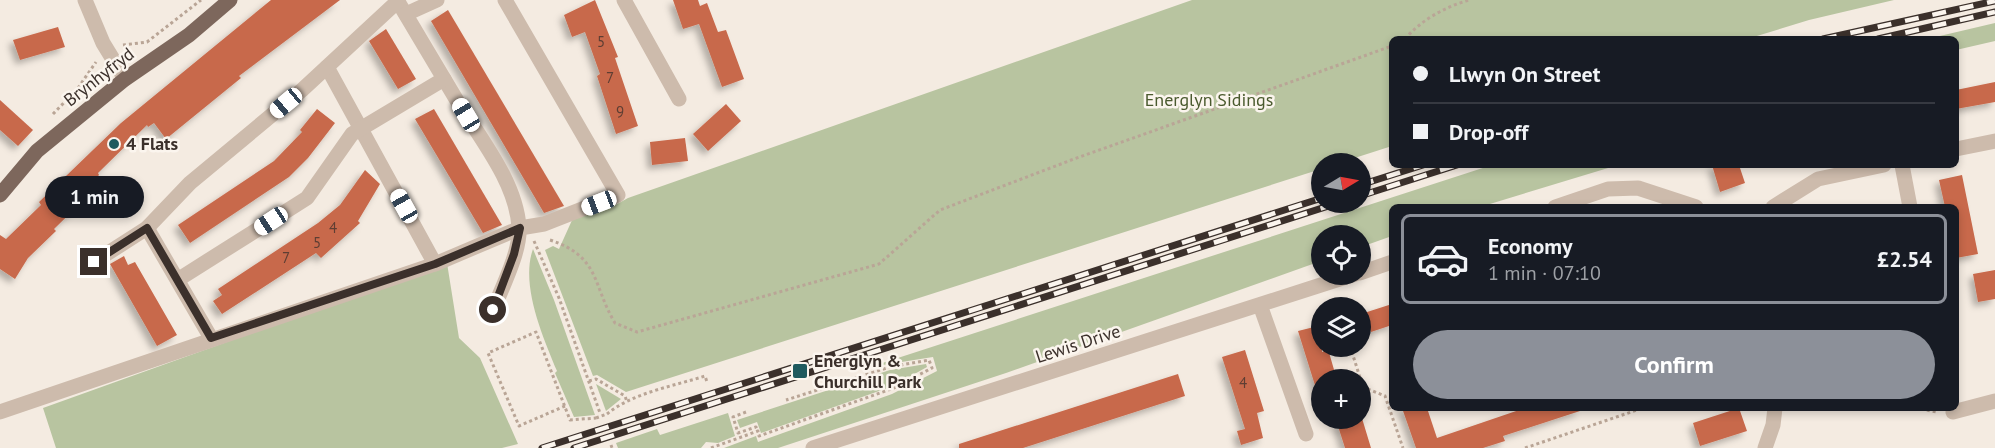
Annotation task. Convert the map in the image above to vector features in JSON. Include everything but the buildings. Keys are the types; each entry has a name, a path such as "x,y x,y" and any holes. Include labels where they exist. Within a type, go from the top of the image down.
{"main road":[{"name":"Brynhyfryd","path":"0,195 37,151 125,79 189,35 230,0"}],"street":[{"path":"85,0 103,43 125,79"},
{"path":"94,262 147,228 190,183 400,5 437,0"},
{"path":"0,412 211,338 435,264 520,228 544,224 618,195 505,0"},
{"path":"624,0 679,99"},
{"path":"400,5 508,188 520,228 514,254 493,310"},
{"path":"327,67 435,264"},
{"path":"179,279 308,198 352,134 444,79"},
{"path":"1959,148 1995,141"},
{"path":"1778,204 1818,179 1870,168"},
{"path":"1903,168 1909,204"},
{"path":"1564,204 1608,189 1638,188 1687,204"},
{"path":"147,228 179,279 211,338"},
{"path":"1371,269 1389,263"},
{"name":"Lewis Drive","path":"813,448 1321,285"},
{"path":"1260,305 1306,434"},
{"path":"1959,410 1995,400"},
{"path":"1765,448 1773,425 1775,411"}],"path":[{"path":"47,120 94,68 98,58 91,46 103,43 110,38 122,45 147,42 201,0"},
{"path":"1408,36 1415,27 1429,18 1469,0"},
{"path":"534,239 561,244 582,257 594,271 615,323 637,332 879,264 940,210 1074,159 1389,47"},
{"path":"520,228 534,239 559,298 600,413"},
{"path":"565,406 519,426 488,353 536,332 565,406 570,420 596,418 607,414 618,405 705,376 707,382"},
{"path":"1353,357 1363,387 1385,396 1389,408"},
{"path":"746,412 733,417 738,433 756,427 759,436 894,388 932,368 929,360 890,367 786,400"},
{"path":"589,381 596,379 601,381 625,396 627,402"},
{"path":"539,411 542,416"},
{"path":"1390,411 1403,448"},
{"path":"1525,448 1634,411"},
{"path":"1926,411 1953,412"},
{"path":"711,448 758,431"}],"green space":[{"name":"Energlyn Sidings","path":"1192,0 1894,0 1809,20 1757,36 1389,36 1389,147 1370,153 1311,153 1311,172 626,392 597,375 593,376 545,250 553,246 559,249 573,218 608,209 628,198"},
{"path":"1995,23 1995,41 1959,49 1959,36 1940,36"},
{"path":"1483,168 1608,168 1490,204 1389,204 1389,237 1371,243 1371,225 1311,225 1311,265 1006,373 778,448 724,448 756,436 758,442 892,394 937,371 933,357 870,367 1344,213 1371,213 1371,204"},
{"path":"533,249 554,300 595,415 574,417 555,373 557,371 540,327 531,294 529,278"},
{"path":"447,263 459,338 480,358 518,444 502,448 56,448 43,408"},
{"path":"926,364 927,367 893,386 761,433 757,422 740,428 737,420 890,370"},
{"path":"596,384 621,399 606,411"},
{"path":"728,413 735,436 718,443 706,442 701,448 618,448 616,443 657,429 660,435"}],"railway":[{"path":"1837,36 1995,1"},
{"path":"1891,36 1995,12"},
{"path":"1371,182 1414,168"},
{"path":"1371,192 1448,168"},
{"path":"542,448 1311,202"},
{"path":"574,448 1311,212"}],"place":[{"name":"4 Flats","path":"114,144"},
{"name":"Energlyn & Churchill Park","path":"800,371"}],"route":[{"path":"94,262 147,228 179,279 211,338 435,264 485,245 520,228 514,254 493,310"}]}
